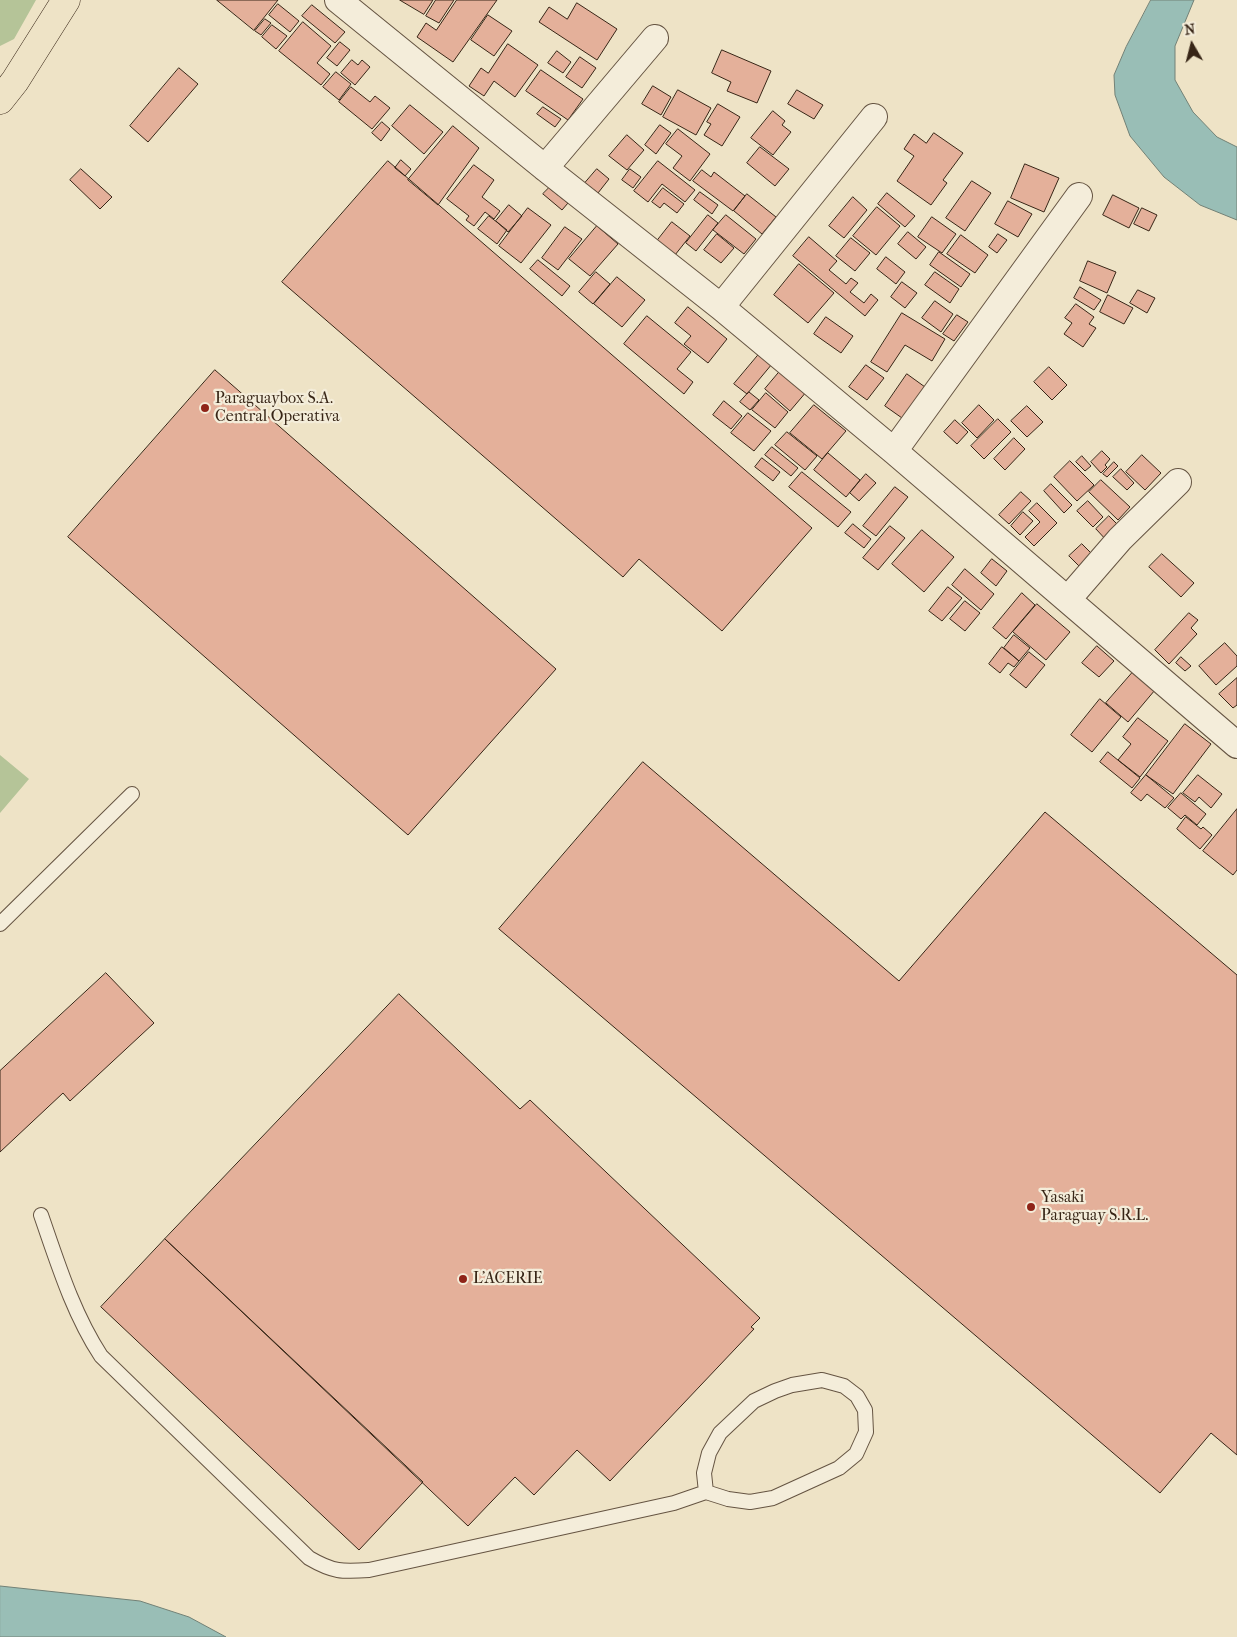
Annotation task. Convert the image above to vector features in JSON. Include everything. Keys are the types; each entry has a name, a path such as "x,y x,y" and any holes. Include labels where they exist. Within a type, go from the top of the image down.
{"main road":[{"path":"5,85 66,0"}],"street":[{"path":"338,0 545,168 721,307 894,451 1237,744"},
{"path":"545,168 655,38"},
{"path":"721,307 874,118"},
{"path":"894,451 1079,196"},
{"path":"1068,600 1120,540 1178,482"}],"lane":[{"path":"0,924 132,794"},
{"path":"41,1215 73,1304 86,1332 101,1356 309,1558 325,1567 344,1572 378,1568 674,1503 706,1492 728,1499 750,1502 773,1498 838,1468 856,1454 866,1432 865,1410 857,1396 844,1386 822,1380 792,1385 754,1401 720,1433 709,1453 704,1473 706,1492"}],"green space":[{"path":"0,0 36,0 14,39 0,46"},
{"path":"0,755 29,779 0,813"}],"water":[{"path":"1151,0 1194,0 1175,46 1175,80 1193,112 1217,137 1237,147 1237,220 1200,205 1164,177 1130,136 1115,95 1114,75 1126,47"},
{"path":"0,1586 140,1601 189,1617 226,1637 0,1637"}],"building":[{"path":"217,0 278,0 254,30"},
{"path":"400,0 433,0 424,14"},
{"path":"436,0 454,0 439,23 426,16"},
{"path":"457,0 497,0 453,62 417,37 426,23 436,30"},
{"path":"577,3 617,29 597,60 539,22 549,7 567,19"},
{"path":"278,4 299,21 290,32 269,15"},
{"path":"312,5 345,32 335,43 302,16"},
{"path":"488,15 512,31 494,56 471,40"},
{"path":"265,19 271,23 261,35 255,31"},
{"path":"303,22 331,46 317,63 330,74 321,85 279,51"},
{"path":"272,25 287,36 276,49 262,37"},
{"path":"340,42 350,50 337,66 327,58"},
{"path":"508,44 538,65 515,97 494,81 484,96 469,86 481,68 488,73"},
{"path":"722,50 771,71 757,103 727,91 731,82 712,73"},
{"path":"557,51 571,62 563,73 548,63"},
{"path":"580,57 596,68 582,88 566,77"},
{"path":"352,60 358,65 362,60 370,67 355,85 341,73"},
{"path":"179,68 198,84 148,142 130,126"},
{"path":"541,70 583,99 568,120 526,91"},
{"path":"336,72 351,84 339,100 323,87"},
{"path":"653,86 671,97 661,115 642,104"},
{"path":"351,87 370,102 375,96 390,108 372,129 339,102"},
{"path":"678,90 711,108 696,135 663,117"},
{"path":"797,90 823,105 814,119 788,104"},
{"path":"718,104 740,117 722,146 704,135 711,124 707,122"},
{"path":"410,105 443,132 424,154 392,126"},
{"path":"543,107 561,119 555,127 537,114"},
{"path":"773,111 785,121 782,125 791,132 773,155 751,138"},
{"path":"382,122 390,129 381,141 372,133"},
{"path":"660,125 671,133 656,154 645,145"},
{"path":"453,126 479,148 438,205 408,180"},
{"path":"678,129 710,154 690,181 673,168 682,156 666,144"},
{"path":"934,133 963,153 943,180 947,183 931,205 897,181 914,156 904,149 914,134 926,143"},
{"path":"627,135 644,150 627,170 609,156"},
{"path":"760,147 789,169 775,186 747,163"},
{"path":"401,160 411,169 405,176 395,168"},
{"path":"388,161 812,528 722,631 639,559 623,577 282,282"},
{"path":"658,161 695,190 685,202 662,184 648,202 634,191"},
{"path":"1025,164 1059,178 1044,212 1011,198"},
{"path":"474,165 494,180 482,197 500,211 494,219 485,212 474,226 466,220 469,216 447,199"},
{"path":"81,169 112,197 100,209 70,180"},
{"path":"597,169 609,179 598,193 585,183"},
{"path":"630,169 641,177 633,188 622,180"},
{"path":"702,170 711,177 714,172 745,196 733,211 693,181"},
{"path":"972,181 991,193 965,231 946,218"},
{"path":"549,188 568,203 562,210 543,194"},
{"path":"663,188 684,204 677,213 664,203 660,208 652,202"},
{"path":"700,192 718,205 712,214 694,200"},
{"path":"887,193 915,216 905,227 878,204"},
{"path":"747,194 776,217 762,234 734,211"},
{"path":"1113,195 1139,208 1129,228 1103,215"},
{"path":"853,197 867,210 844,238 829,226"},
{"path":"1008,201 1032,214 1018,237 995,224"},
{"path":"509,205 522,216 508,232 496,221"},
{"path":"877,207 900,226 876,255 853,236"},
{"path":"528,208 551,225 521,263 499,246"},
{"path":"1142,208 1157,215 1149,231 1134,224"},
{"path":"708,215 718,223 696,251 686,243"},
{"path":"726,215 756,239 744,254 713,230"},
{"path":"489,216 507,230 497,244 478,229"},
{"path":"932,217 956,234 942,253 918,237"},
{"path":"672,222 690,236 675,255 657,241"},
{"path":"597,226 618,244 590,276 569,259"},
{"path":"565,227 582,239 558,270 542,258"},
{"path":"908,232 926,247 916,259 898,244"},
{"path":"717,234 734,248 721,263 704,250"},
{"path":"998,234 1007,240 997,253 989,247"},
{"path":"961,235 988,255 975,273 947,254"},
{"path":"809,237 837,261 829,270 846,284 851,278 858,283 850,292 864,303 871,294 878,300 865,316 793,256"},
{"path":"851,238 870,253 855,271 836,256"},
{"path":"939,252 970,274 961,287 930,265"},
{"path":"886,257 905,272 896,284 877,269"},
{"path":"538,260 570,286 562,296 530,269"},
{"path":"1088,261 1116,272 1107,293 1080,281"},
{"path":"799,264 834,293 808,323 774,295"},
{"path":"596,272 610,284 593,304 579,292"},
{"path":"935,272 959,289 950,303 925,285"},
{"path":"617,277 645,300 622,327 594,304"},
{"path":"902,282 917,293 905,308 891,297"},
{"path":"1080,287 1101,300 1094,310 1074,298"},
{"path":"1138,290 1155,298 1147,313 1130,303"},
{"path":"1108,295 1133,308 1124,324 1100,312"},
{"path":"935,301 953,314 941,332 922,318"},
{"path":"1076,304 1094,317 1089,324 1096,328 1083,347 1064,334 1072,323 1065,318"},
{"path":"688,307 727,339 708,363 684,344 691,336 675,323"},
{"path":"902,313 945,339 932,361 905,345 887,372 871,362"},
{"path":"957,315 968,322 954,341 943,334"},
{"path":"647,316 691,352 677,369 693,382 684,394 624,344"},
{"path":"826,317 853,336 841,353 814,334"},
{"path":"760,353 772,364 747,394 734,384"},
{"path":"866,365 884,378 867,400 849,387"},
{"path":"1049,367 1067,385 1052,400 1034,382"},
{"path":"215,370 556,669 408,835 68,537"},
{"path":"781,370 807,391 790,411 765,389"},
{"path":"907,374 925,387 902,418 885,406"},
{"path":"749,392 759,400 750,410 740,402"},
{"path":"766,393 788,412 775,428 752,410"},
{"path":"724,401 742,416 731,429 713,415"},
{"path":"814,405 846,431 822,459 790,433"},
{"path":"979,405 994,420 977,438 962,423"},
{"path":"1027,406 1043,422 1027,437 1011,421"},
{"path":"748,413 771,431 754,451 731,433"},
{"path":"998,419 1011,432 984,459 971,446"},
{"path":"955,420 968,432 957,444 944,432"},
{"path":"787,432 817,456 805,470 775,445"},
{"path":"1014,438 1025,449 1005,470 994,459"},
{"path":"772,447 798,468 791,476 765,455"},
{"path":"1102,451 1110,459 1105,465 1107,467 1101,473 1091,462"},
{"path":"828,453 860,480 846,497 814,470"},
{"path":"1142,455 1161,473 1145,490 1126,472"},
{"path":"1082,456 1091,466 1085,471 1076,462"},
{"path":"762,458 780,472 773,481 755,467"},
{"path":"1070,461 1094,485 1077,501 1054,477"},
{"path":"1114,462 1118,466 1107,477 1103,474"},
{"path":"1121,469 1134,483 1127,490 1113,477"},
{"path":"802,472 851,512 838,527 789,487"},
{"path":"866,474 876,483 859,501 850,493"},
{"path":"1101,480 1130,507 1118,520 1089,492"},
{"path":"1051,484 1072,505 1064,513 1044,491"},
{"path":"895,487 908,497 876,536 863,526"},
{"path":"1021,492 1031,501 1009,524 999,515"},
{"path":"1088,501 1103,517 1093,527 1077,511"},
{"path":"1037,503 1057,523 1034,546 1025,537 1040,522 1029,511"},
{"path":"1023,512 1033,521 1020,535 1011,526"},
{"path":"1109,516 1122,529 1108,542 1096,529"},
{"path":"853,524 871,539 864,548 845,533"},
{"path":"890,526 905,538 878,570 863,558"},
{"path":"922,530 954,557 924,592 892,564"},
{"path":"1082,544 1093,555 1080,567 1069,556"},
{"path":"1162,554 1194,583 1181,597 1149,567"},
{"path":"992,559 1007,571 996,586 981,573"},
{"path":"965,569 994,594 981,610 952,585"},
{"path":"948,587 962,598 942,621 929,611"},
{"path":"1022,593 1035,605 1006,639 993,628"},
{"path":"965,601 980,613 965,631 950,619"},
{"path":"1037,604 1070,632 1046,660 1013,632"},
{"path":"1189,613 1198,620 1191,628 1197,634 1169,664 1155,650"},
{"path":"1014,635 1030,648 1019,661 1004,648"},
{"path":"1225,643 1237,656 1237,666 1216,685 1199,666"},
{"path":"1097,646 1114,661 1099,677 1082,663"},
{"path":"1002,647 1019,661 1014,667 1008,663 1000,673 989,664"},
{"path":"1029,652 1045,665 1026,688 1010,675"},
{"path":"1181,657 1191,666 1185,671 1176,663"},
{"path":"1133,672 1155,690 1128,722 1106,703"},
{"path":"1237,678 1237,705 1233,708 1219,694"},
{"path":"1100,699 1121,717 1092,752 1071,735"},
{"path":"1138,718 1168,741 1140,777 1118,760 1131,744 1123,737"},
{"path":"1185,724 1211,744 1173,794 1146,775"},
{"path":"1108,752 1140,778 1132,788 1100,762"},
{"name":"Yasaki Paraguay S.R.L.","path":"643,762 899,981 1045,812 1237,975 1237,1455 1211,1433 1160,1493 499,929"},
{"path":"1146,775 1174,798 1165,808 1147,794 1141,801 1131,793"},
{"path":"1198,775 1222,794 1211,808 1199,797 1195,802 1183,793"},
{"path":"1181,793 1206,814 1197,825 1185,815 1181,819 1168,808"},
{"path":"1237,809 1237,870 1233,875 1203,851"},
{"path":"1186,817 1212,835 1200,849 1177,829"},
{"path":"106,973 154,1023 70,1101 63,1093 0,1152 0,1071"},
{"name":"L'ACERIE","path":"399,994 520,1109 530,1100 760,1318 751,1327 754,1329 610,1481 577,1450 534,1495 515,1477 468,1526 165,1239"},
{"path":"165,1239 423,1482 359,1550 101,1307"}],"place":[{"name":"Paraguaybox S.A. Central Operativa","path":"205,408"},
{"name":"Yasaki Paraguay S.R.L.","path":"1031,1207"},
{"name":"L'ACERIE","path":"463,1279"}]}
